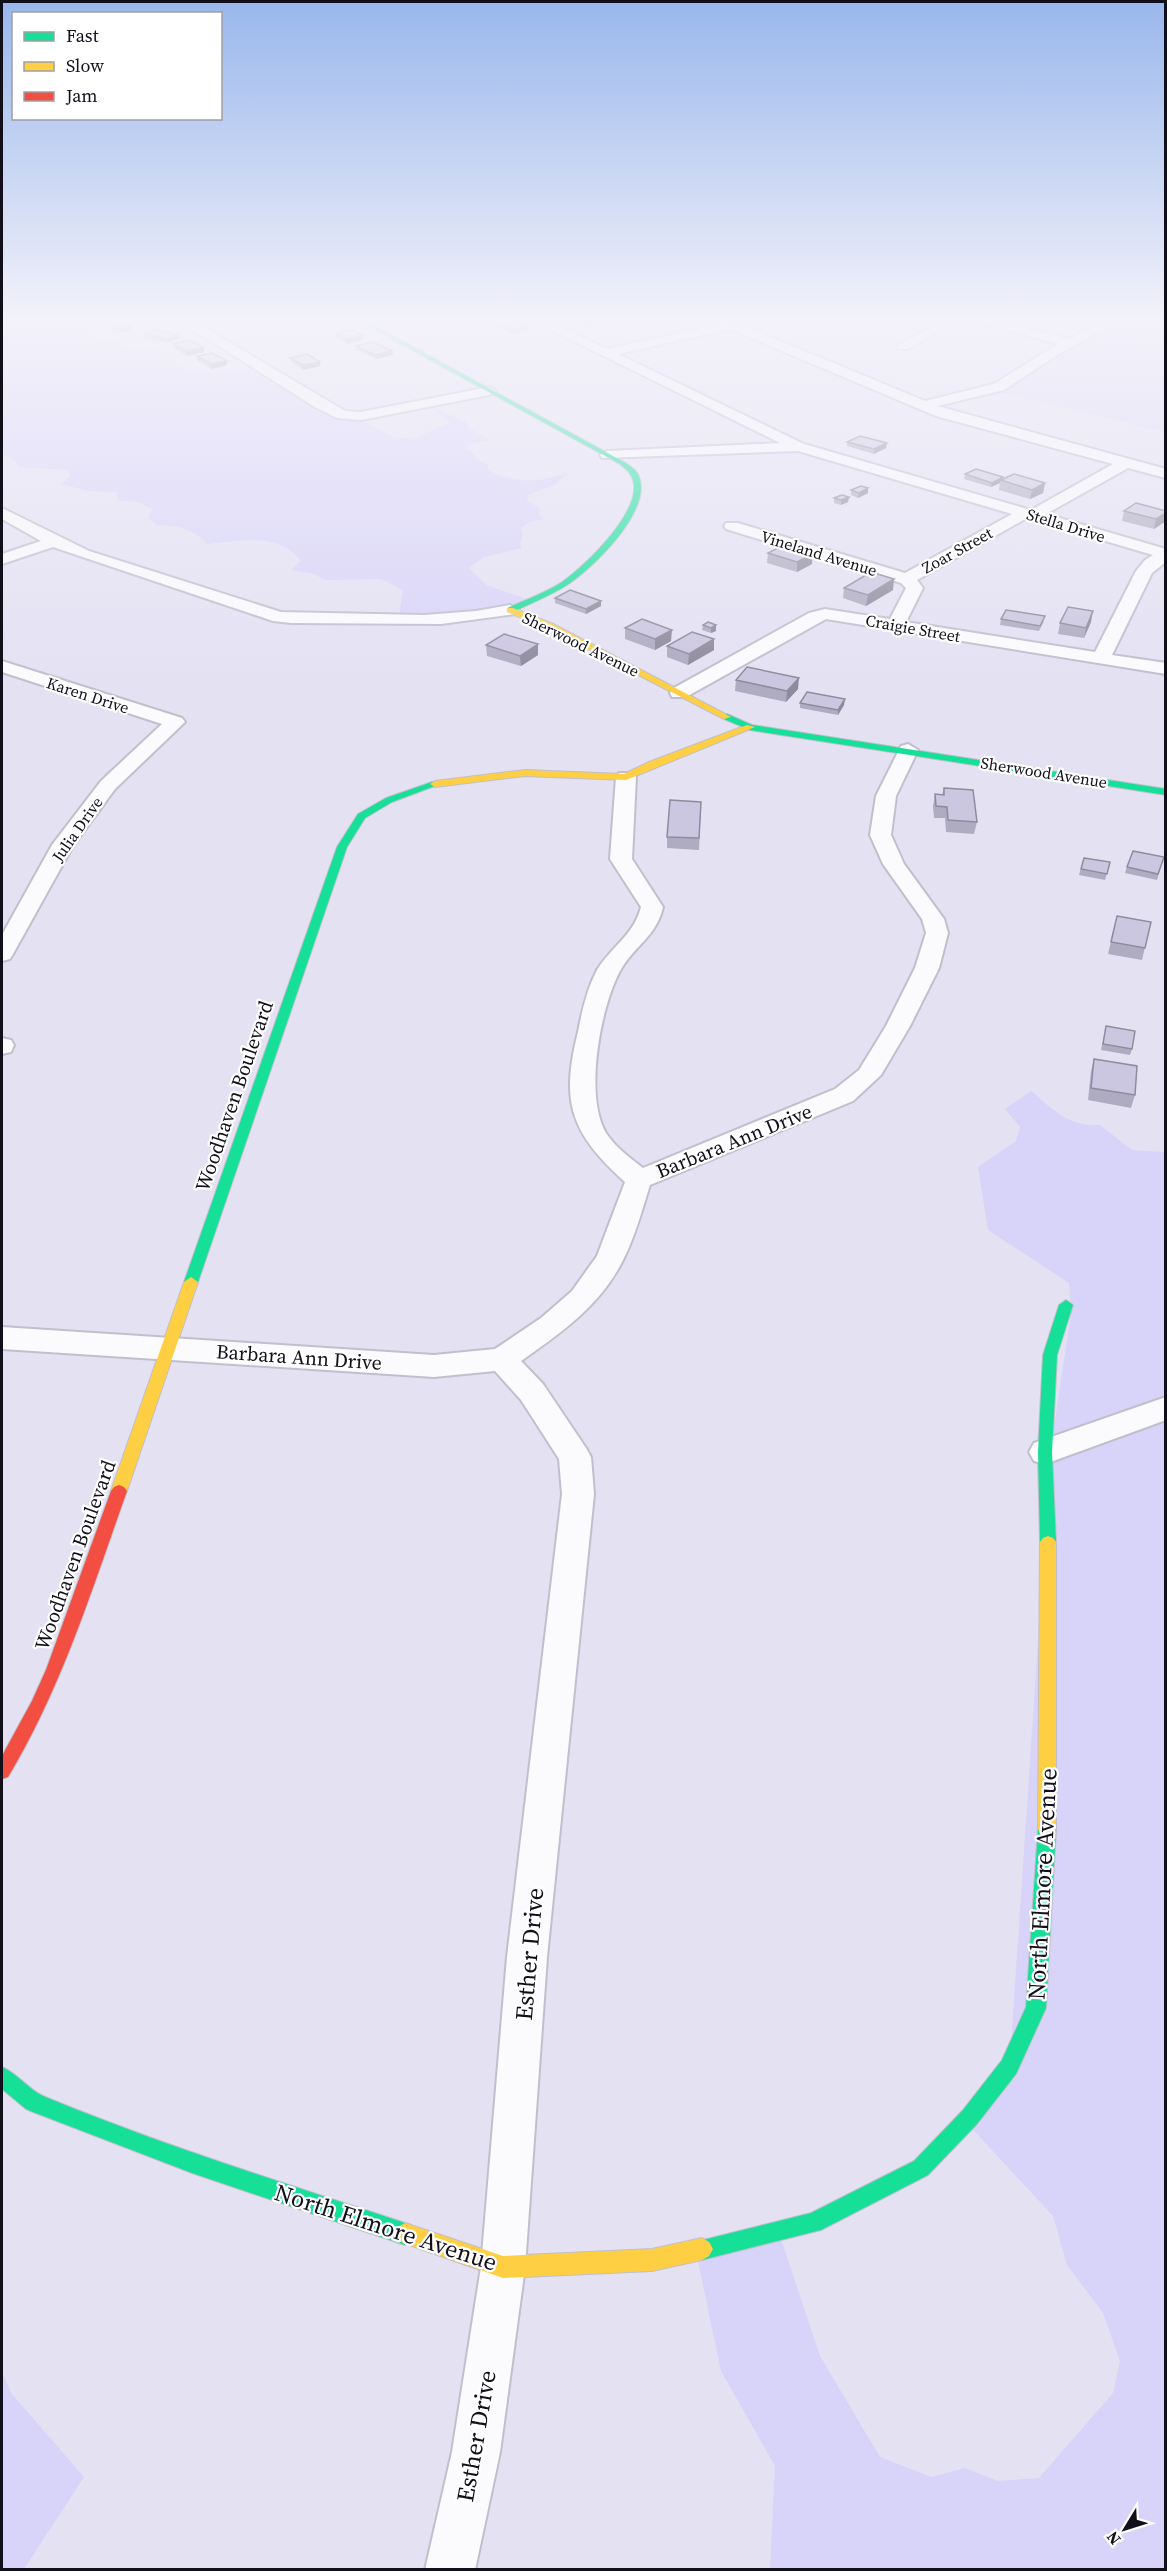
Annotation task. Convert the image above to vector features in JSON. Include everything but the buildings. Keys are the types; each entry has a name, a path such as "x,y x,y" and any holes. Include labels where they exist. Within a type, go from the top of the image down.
{"street":[{"path":"510,610 572,579 622,529 638,485 631,471 577,439"},
{"name":"Stella Drive","path":"783,439 800,447 1166,554"},
{"path":"1040,439 1166,474"},
{"path":"607,455 800,447"},
{"name":"Zoar Street","path":"896,625 915,588 907,579 1126,463"},
{"name":"Sherwood Avenue","path":"2,513 54,542 279,617 305,620 443,621 510,610 550,626 750,727 1166,792"},
{"name":"Vineland Avenue","path":"732,526 907,579"},
{"path":"2,559 54,542"},
{"path":"1101,659 1144,572 1151,563 1166,554"},
{"name":"Craigie Street","path":"679,693 815,616 835,614 1166,669"},
{"name":"Karen Drive","path":"2,667 175,722"},
{"name":"Julia Drive","path":"2,954 63,845 108,785 175,722"},
{"name":"Woodhaven Boulevard","path":"2,1770 25,1736 59,1659 303,955 326,903 342,847 361,816 389,800 434,784 525,773 626,777 652,764 750,727"},
{"name":"Barbara Ann Drive","path":"2,1338 434,1366 502,1359 550,1325 582,1298 610,1259 639,1180 844,1095 869,1075 898,1026 927,968 937,933 933,919 883,845 882,816 891,779 908,750"},
{"path":"626,777 621,859 652,907 650,921 641,936 611,967 602,984 582,1076 585,1107 592,1131 613,1156 639,1180"},
{"name":"North Elmore Avenue","path":"2,2077 33,2102 192,2163 503,2267 652,2260 814,2223 921,2168 970,2116 1009,2067 1036,2008 1049,1804 1049,1559 1045,1452 1050,1355 1066,1305"},
{"name":"Esther Drive","path":"450,2570 476,2452 503,2267 527,1957 578,1494 575,1457 532,1392 502,1359"},
{"path":"1045,1452 1166,1408"}],"shaded area":[{"path":"2,439 487,439 489,440 470,444 464,449 471,451 477,459 488,465 488,470 498,475 518,480 538,480 568,473 553,486 527,495 528,501 539,508 539,515 545,519 529,522 521,528 522,548 484,557 469,568 486,585 530,600 488,615 399,617 403,590 381,579 325,580 314,574 290,570 301,561 292,552 270,542 246,540 208,544 185,529 157,525 149,518 152,509 139,502 119,501 116,492 88,491 61,484 71,476 67,470 20,467 12,458 2,455"},
{"path":"1031,1091 1062,1116 1079,1123 1100,1125 1132,1150 1165,1152 1165,2569 770,2569 775,2466 721,2371 695,2247 781,2239 820,2356 880,2457 931,2477 965,2468 998,2481 1039,2478 1113,2393 1120,2361 1103,2313 1067,2265 1053,2216 964,2120 1011,2044 1051,1447 1071,1313 1069,1283 988,1230 978,1167 1016,1141 1020,1127 1005,1109"},
{"path":"2,2372 11,2393 84,2477 24,2569 2,2569"}],"traffic: fast":[{"path":"510,610 550,592 582,570 617,533 634,503 637,489 635,476 631,471 622,463 578,439"},
{"path":"727,717 750,727 1166,792"},
{"path":"191,1282 342,847 361,816 389,800 435,784"},
{"path":"1048,1542 1045,1452 1050,1355 1066,1305"},
{"path":"702,2249 814,2223 921,2168 970,2117 1009,2067 1036,2008 1047,1829"},
{"path":"2,2077 33,2102 192,2163 405,2234"}],"traffic: slow":[{"path":"510,610 550,626 727,717"},
{"path":"435,784 525,773 626,777 652,764 750,727"},
{"path":"119,1491 191,1282"},
{"path":"1047,1829 1048,1542"},
{"path":"405,2234 503,2267 652,2260 702,2249"}],"traffic: jam":[{"path":"2,1771 22,1738 55,1670 119,1491"}]}
